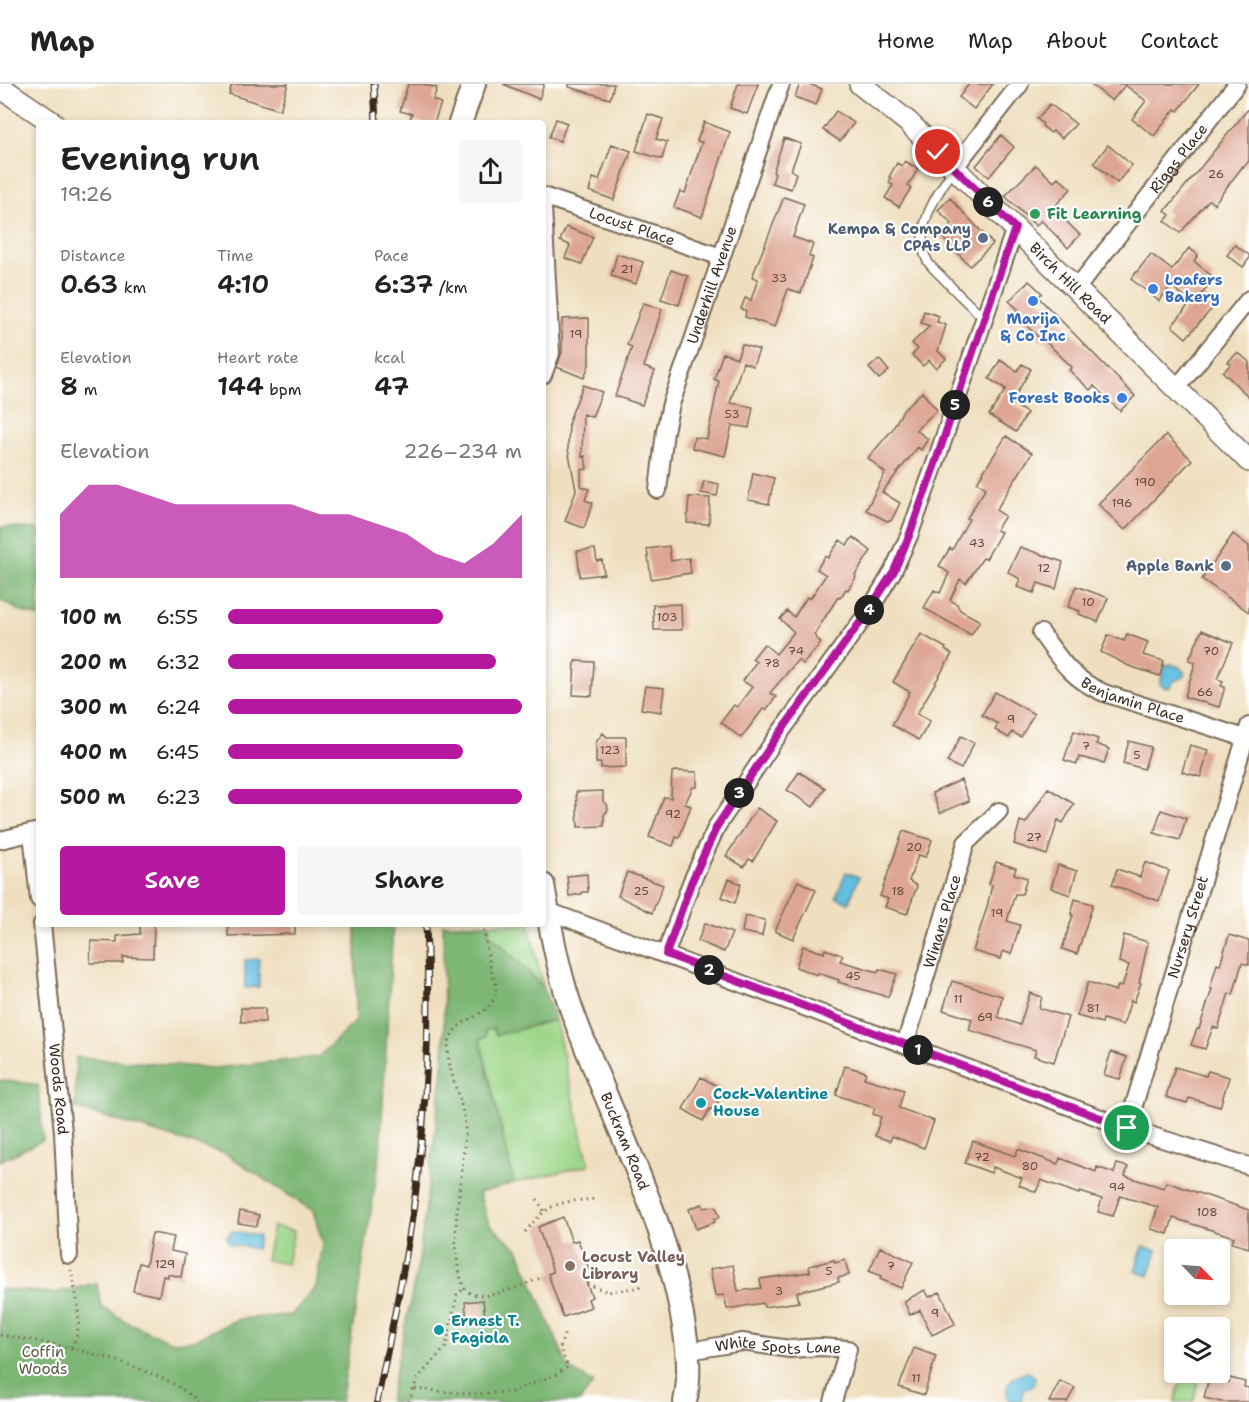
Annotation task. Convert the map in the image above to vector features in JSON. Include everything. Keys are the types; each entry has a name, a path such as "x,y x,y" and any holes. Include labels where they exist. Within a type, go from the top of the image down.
{"main road":[{"path":"461,120 474,84"},
{"name":"Buckram Road","path":"546,901 557,959 570,1004 666,1246 679,1294 689,1351 688,1389 685,1402"}],"street":[{"name":"Underhill Avenue","path":"658,489 665,430 671,404 781,84"},
{"path":"954,168 1020,84"},
{"name":"Riggs Place","path":"1076,289 1238,84"},
{"name":"Birch Hill Road","path":"866,86 908,122 1249,461"},
{"path":"1,87 49,120"},
{"name":"Locust Place","path":"546,197 722,257"},
{"path":"666,954 691,883 717,826 894,571 917,515 1015,228"},
{"path":"546,262 551,353 546,367"},
{"path":"1176,390 1247,305"},
{"name":"Benjamin Place","path":"1041,633 1075,677 1086,686 1247,732"},
{"name":"Nursery Street","path":"1127,1128 1247,732"},
{"name":"Winans Place","path":"905,1045 966,843 999,811"},
{"path":"0,840 36,832"},
{"path":"548,911 1127,1128 1249,1166"},
{"name":"Woods Road","path":"42,927 63,1132 69,1255"},
{"name":"White Spots Lane","path":"689,1351 742,1341 790,1349 821,1347 848,1349 833,1402"}],"lane":[{"path":"954,168 938,191 925,225 922,243 928,263 984,318"}],"path":[{"path":"484,927 496,985 494,996 488,1009 463,1022 452,1034 448,1043 453,1080 464,1114 464,1150 456,1225 456,1252 464,1288 474,1294 487,1296 541,1278"},
{"path":"537,1199 544,1211"},
{"path":"525,1232 550,1207 570,1201 596,1199"},
{"path":"69,1255 79,1316 76,1340 71,1347"},
{"path":"587,1284 608,1292 645,1286"},
{"path":"409,1402 417,1379 446,1347 457,1295 464,1288"},
{"path":"415,1389 472,1394 511,1392 550,1377 568,1367 560,1348 565,1332"},
{"path":"0,1335 71,1347 107,1357 162,1377 188,1393 197,1402"}],"green space":[{"path":"0,527 36,529 36,616 22,612 0,600"},
{"name":"Coffin Woods","path":"356,927 393,927 380,1153 341,1402 0,1402 0,1289 55,1293 97,1283 101,1306 127,1322 172,1342 193,1340 238,1319 291,1315 316,1287 323,1244 313,1211 226,1154 75,1108 76,1057 214,1068 318,1057 356,1021"},
{"path":"443,927 489,927 489,933 543,987 555,1020 496,1035 493,1028 485,1031 486,1037 480,1039 514,1183 479,1193 489,1224 518,1249 569,1369 594,1383 579,1402 389,1402 419,1260 444,1059"},
{"path":"489,927 530,927 543,987 489,933"},
{"path":"555,1020 589,1165 514,1183 480,1038 486,1037 485,1031 494,1028 496,1035"},
{"path":"0,1080 38,1085 43,1140 0,1161"},
{"path":"273,1226 294,1231 287,1264 266,1260"},
{"path":"1180,1383 1198,1383 1193,1402 1175,1402"}],"water":[{"path":"1170,664 1179,667 1185,673 1184,677 1174,681 1171,687 1165,688 1160,684 1165,666"},
{"path":"846,872 859,877 849,903 836,897"},
{"path":"259,959 259,987 245,988 245,960"},
{"path":"232,1231 259,1236 256,1249 229,1244 227,1237"},
{"path":"1143,1246 1157,1251 1149,1276 1135,1271"},
{"path":"1029,1372 1035,1377 1034,1385 1024,1390 1021,1401 1009,1401 1007,1390 1010,1381 1018,1375"}],"building":[{"path":"232,84 288,84 280,110 229,94"},
{"path":"408,84 423,84 437,88 433,100 441,103 435,120 413,120 410,119 412,114 400,111"},
{"path":"503,84 544,84 539,99"},
{"path":"569,84 614,84 610,99 569,87"},
{"path":"738,84 758,84 747,114 730,108"},
{"path":"800,84 809,84 822,89 816,105 795,97"},
{"path":"969,84 993,84 974,109 959,97"},
{"path":"1091,84 1199,84 1154,136 1132,119 1146,101 1125,85 1112,101"},
{"path":"1050,104 1076,124 1062,138 1053,131 1051,133 1037,119"},
{"path":"1249,108 1249,161 1214,204 1209,200 1180,233 1165,221 1170,215 1165,211"},
{"path":"836,111 854,123 840,141 823,130"},
{"path":"648,114 663,119 656,139 667,142 662,159 636,151"},
{"path":"556,119 567,123 560,141 549,137"},
{"path":"704,122 730,132 702,217 674,207 680,191 685,193 702,142 697,141"},
{"path":"1001,135 1014,147 989,177 976,166"},
{"path":"784,138 801,144 791,170 796,173 791,189 772,183 775,173 773,172"},
{"path":"612,144 631,151 614,200 589,191 593,178 599,180"},
{"path":"1108,145 1132,165 1117,183 1094,163"},
{"path":"905,161 918,169 908,186 911,188 899,207 885,198 893,185 889,183 891,178 889,177 897,163 902,166"},
{"path":"1036,165 1054,182 1058,177 1071,189 1053,208 1080,235 1068,248 1041,220 1036,226 1005,196"},
{"path":"784,197 804,204 793,237 813,244 809,256 813,258 801,293 788,289 775,327 745,317 746,311 741,309 745,298 751,300 758,279 752,277"},
{"path":"950,198 993,244 970,266 940,235 952,224 938,210"},
{"path":"566,227 593,237 582,264 565,258 570,245 560,241"},
{"path":"1235,245 1249,255 1243,267 1227,255"},
{"path":"1189,248 1198,255 1194,261 1214,278 1202,294 1215,305 1186,338 1172,326 1191,302 1171,286 1159,301 1131,279 1151,254 1172,270"},
{"path":"617,254 643,262 636,284 611,276"},
{"path":"671,270 688,276 679,305 661,299"},
{"path":"1029,281 1042,293 1038,297 1135,396 1120,411 1094,386 1090,390 1069,370 1072,367 1014,313 1018,309 1009,301"},
{"path":"643,303 662,309 644,367 655,371 642,405 615,396 632,347 627,345"},
{"path":"924,311 939,316 937,322 946,325 938,351 946,359 936,368 929,360 923,366 912,355 918,349 912,343 930,326 921,323"},
{"path":"589,318 589,365 584,378 557,367 562,352 562,319"},
{"path":"742,344 759,350 753,366 743,362 730,403 753,407 749,428 732,425 725,456 692,448 694,437 707,439 719,381 714,379 723,353 737,358"},
{"path":"1237,353 1249,362 1249,397 1223,372 1231,364 1228,362"},
{"path":"879,359 889,371 879,379 869,368"},
{"path":"1000,360 1017,371 1022,364 1031,369 1011,403 1027,413 1016,432 989,415 1006,389 989,379"},
{"path":"583,385 602,392 592,417 583,414 582,457 585,456 587,469 581,470 581,486 589,489 585,500 593,503 584,528 565,521 576,490 568,449 569,421"},
{"path":"922,392 937,410 916,430 928,439 921,450 918,447 882,492 900,503 891,521 887,521 866,510 885,473 868,458 892,430 903,410"},
{"path":"1166,435 1192,460 1125,530 1098,504"},
{"path":"1006,436 1032,453 996,510 1005,516 996,530 1001,532 986,559 983,558 966,583 960,579 950,600 957,604 960,610 980,621 971,635 924,608 934,590 940,593 949,573 939,566 950,548 952,550 969,519 967,518 986,488 977,482"},
{"path":"753,473 774,478 769,504 748,500"},
{"path":"704,481 719,484 717,496 701,493"},
{"path":"689,497 710,498 709,524 687,523"},
{"name":"Apple Bank","path":"1233,534 1249,546 1249,612 1202,579"},
{"path":"853,537 871,551 848,590 846,589 840,598 838,597 814,635 821,643 803,664 798,660 770,693 776,697 766,710 764,708 741,738 721,722 734,705 737,707 752,687 743,681 756,662 752,659 764,644 776,654 794,632 780,619 787,611 794,617 807,597 810,599 826,575 817,569 825,556 828,558 840,540 847,545"},
{"path":"669,546 671,561 689,558 691,573 651,579 647,549"},
{"path":"1020,547 1063,562 1056,589 1038,583 1034,593 1017,587 1020,579 1008,572"},
{"path":"595,549 597,561 602,560 604,574 580,577 577,551"},
{"path":"1076,586 1108,598 1098,622 1068,607"},
{"path":"681,604 682,630 654,630 653,605"},
{"path":"1202,630 1233,643 1217,679 1223,681 1221,686 1225,687 1219,707 1185,697 1195,663 1189,660"},
{"path":"921,634 952,654 917,714 930,721 919,740 892,725 910,692 893,682"},
{"path":"1127,634 1148,642 1143,655 1164,661 1160,676 1129,666 1101,652 1108,635 1124,641"},
{"path":"575,661 594,662 592,696 573,695"},
{"path":"645,686 664,688 661,712 641,709"},
{"path":"995,692 1034,714 1021,737 1012,732 1009,738 995,730 998,724 982,715"},
{"path":"1074,731 1098,739 1096,744 1109,749 1104,763 1079,757 1077,764 1064,760"},
{"path":"603,733 607,737 626,737 626,767 601,768 601,763 596,763 596,742"},
{"path":"961,736 974,743 961,769 947,762"},
{"path":"1129,741 1151,747 1144,769 1123,763"},
{"path":"1190,745 1208,750 1201,777 1182,772"},
{"path":"672,772 697,772 697,787 693,787 685,804 691,806 679,838 676,837 673,846 649,837 664,797 671,798"},
{"path":"799,772 825,788 813,807 787,790"},
{"path":"961,780 969,801 940,813 932,793"},
{"path":"1048,788 1074,804 1063,823 1058,820 1047,855 1014,844 1020,821 1026,823"},
{"path":"603,791 603,801 607,804 608,810 604,815 604,826 578,827 576,792"},
{"path":"757,808 777,821 753,861 749,859 744,867 726,856"},
{"path":"1161,810 1186,818 1180,840 1154,833"},
{"path":"903,831 932,840 926,857 918,855 909,881 917,886 907,914 885,907 888,899 880,896"},
{"path":"996,862 1016,868 1014,874 1027,878 1022,894 1015,894 1007,921 1020,925 1011,954 1003,951 1001,959 973,951 987,907 992,885 989,884"},
{"path":"1145,862 1169,871 1159,901 1112,885 1117,869 1140,877"},
{"path":"1058,865 1077,871 1070,895 1051,888"},
{"path":"627,872 663,885 652,913 618,896"},
{"path":"587,874 588,892 569,896 567,876"},
{"path":"729,879 741,884 735,903 722,897"},
{"path":"798,881 816,890 793,939 775,931"},
{"path":"1075,899 1093,904 1077,954 1062,949 1073,915 1071,915"},
{"path":"745,916 765,920 762,936 742,932"},
{"path":"705,923 732,933 724,952 698,941"},
{"path":"140,927 154,927 153,958 123,957 123,963 90,963 91,941 117,942 117,936 140,934"},
{"path":"228,927 295,927 295,934 228,936"},
{"path":"1124,935 1148,942 1139,983 1141,983 1134,1002 1131,1000 1123,1025 1103,1019 1102,1023 1077,1016 1088,982 1116,991 1118,986 1122,987 1129,965 1119,962"},
{"path":"1229,935 1249,941 1249,965 1242,963 1233,995 1229,993 1218,1029 1213,1027 1205,1049 1191,1045 1199,1029 1212,989 1210,988 1217,964 1220,965"},
{"path":"803,946 824,953 825,949 843,955 840,961 878,972 879,969 897,974 888,997 796,967"},
{"path":"952,981 1002,996 998,1017 1020,1025 1030,993 1042,997 1039,1008 1068,1017 1054,1062 1034,1056 1036,1050 969,1030 972,1019 943,1010"},
{"path":"241,1008 265,1008 265,1022 241,1022"},
{"path":"1111,1052 1127,1057 1120,1079 1104,1075"},
{"path":"845,1066 866,1072 864,1078 904,1090 899,1108 934,1121 924,1148 892,1136 890,1141 875,1136 881,1117 873,1114 875,1108 836,1095"},
{"path":"1175,1067 1206,1076 1208,1071 1229,1077 1220,1107 1189,1098 1187,1103 1166,1097"},
{"name":"Cock-Valentine House","path":"701,1077 724,1090 713,1110 710,1109 703,1121 683,1109"},
{"path":"973,1141 1015,1156 1018,1149 1058,1164 1060,1158 1096,1172 1097,1167 1114,1173 1117,1164 1128,1167 1125,1176 1164,1188 1166,1182 1249,1210 1249,1248 1232,1243 1234,1237 1173,1218 1168,1234 1151,1229 1158,1207 1120,1196 1113,1216 1098,1212 1102,1199 1080,1192 1079,1194 1041,1180 1036,1192 1019,1185 1022,1178 993,1167 991,1173 965,1163"},
{"path":"702,1204 704,1208 716,1206 720,1217 714,1219 715,1222 696,1229 689,1209"},
{"path":"240,1211 259,1215 257,1226 238,1223"},
{"name":"Locust Valley Library","path":"563,1217 572,1242 578,1240 589,1269 582,1272 592,1297 588,1299 591,1307 563,1317 548,1274 553,1272 538,1227"},
{"path":"152,1233 174,1237 171,1251 185,1254 181,1277 168,1274 168,1277 163,1276 159,1296 133,1291 139,1263 146,1265"},
{"path":"880,1247 913,1262 901,1288 880,1279 881,1276 869,1271"},
{"path":"834,1260 835,1263 845,1260 849,1275 838,1278 839,1282 797,1292 799,1302 764,1307 763,1303 727,1309 724,1295 715,1296 710,1269 733,1265 738,1291 761,1288 760,1279 810,1272 809,1266"},
{"path":"925,1290 929,1297 940,1292 955,1324 932,1335 920,1310 910,1315 904,1301"},
{"path":"483,1300 485,1319 467,1320 465,1302"},
{"path":"914,1348 936,1356 924,1395 899,1387"},
{"path":"1230,1378 1245,1382 1244,1387 1249,1388 1249,1402 1221,1402 1204,1398 1208,1383 1230,1383"},
{"path":"1060,1381 1075,1388 1067,1402 1049,1402"}],"railway":[{"path":"374,84 376,120"},
{"path":"377,1402 398,1299 420,1159 426,1081 428,1002 426,927"}],"place":[{"name":"Fit Learning","path":"1035,214"},
{"name":"Kempa & Company CPAs LLP","path":"983,238"},
{"name":"Loafers Bakery","path":"1153,289"},
{"name":"Marija & Co Inc","path":"1033,301"},
{"name":"Forest Books","path":"1122,398"},
{"name":"Apple Bank","path":"1226,566"},
{"name":"Cock-Valentine House","path":"701,1103"},
{"name":"Locust Valley Library","path":"570,1266"},
{"name":"Ernest T. Fagiola","path":"439,1330"}],"route":[{"path":"938,152 1015,228 935,464 894,571 717,826 691,883 666,954 1127,1128"}]}
